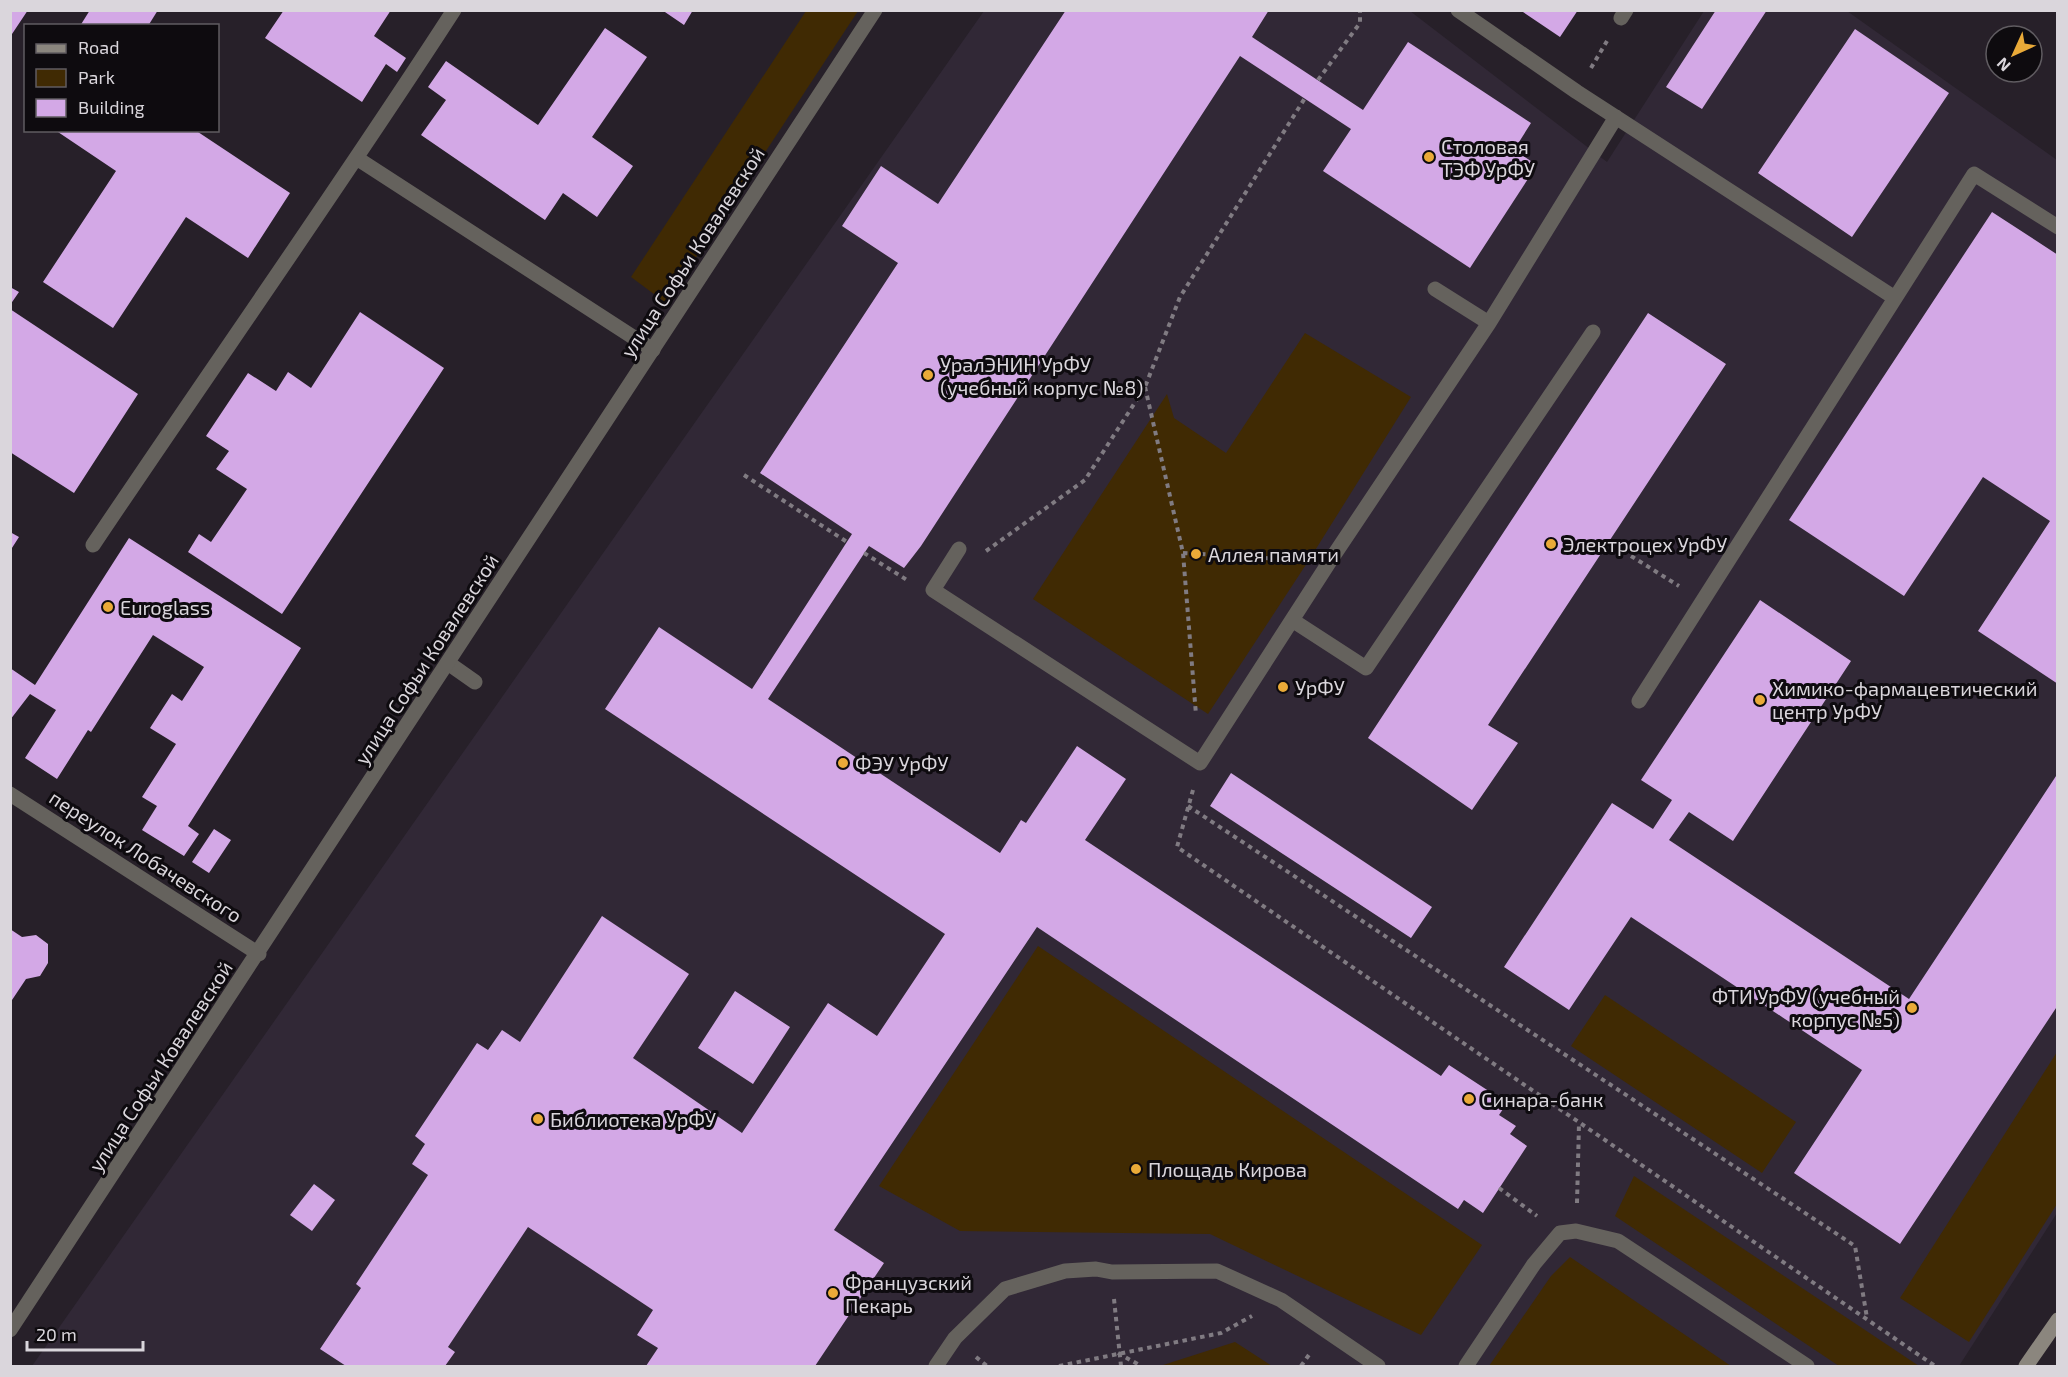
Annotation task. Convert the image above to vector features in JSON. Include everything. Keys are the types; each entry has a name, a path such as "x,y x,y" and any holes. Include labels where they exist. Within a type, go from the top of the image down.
{"street":[{"path":"93,545 263,292 358,159 454,10"},
{"name":"улица Софьи Ковалевской","path":"10,1330 259,954 875,10"},
{"path":"1458,10 1577,92 1895,298"},
{"path":"959,549 933,590 1200,763 1330,561 1489,323 1616,117"},
{"path":"358,159 653,350"},
{"path":"1639,701 1974,174 2058,227"},
{"path":"1435,289 1489,323"},
{"path":"1292,620 1366,668 1593,332"},
{"path":"448,663 475,682"},
{"name":"переулок Лобачевского","path":"10,794 259,954"},
{"path":"1466,1366 1534,1264 1560,1233 1576,1231 1618,1241 1807,1366"},
{"path":"936,1366 955,1338 1005,1289 1065,1271 1096,1269 1112,1272 1218,1271 1281,1300 1378,1366"},
{"path":"2026,1366 2058,1320"}],"path":[{"path":"1318,80 1360,23 1360,10"},
{"path":"1577,92 1624,14"},
{"path":"980,556 1085,480 1145,387 1180,297 1305,98"},
{"path":"1145,387 1183,553 1197,717"},
{"path":"744,475 847,542"},
{"path":"864,553 916,586 933,590"},
{"path":"1183,553 1330,561"},
{"path":"1631,556 1702,600"},
{"path":"1200,763 1177,847 1935,1366"},
{"path":"1188,806 1856,1246 1867,1319"},
{"path":"1576,1231 1579,1124"},
{"path":"1499,1188 1560,1233"},
{"path":"1112,1272 1118,1353 1122,1366"},
{"path":"1059,1366 1221,1333 1281,1300"},
{"path":"1118,1353 1141,1366"}],"shaded area":[{"name":"УрФУ","path":"984,11 1410,11 1607,162 1704,11 1847,11 2057,160 2057,1213 1959,1366 32,1366"}],"green space":[{"path":"806,11 858,11 666,303 631,277"},
{"path":"1305,333 1411,397 1309,560 1208,714 1033,599 1167,394 1174,418 1226,453"},
{"path":"1038,946 1482,1245 1421,1335 1210,1234 960,1231 879,1186"},
{"path":"1605,995 1796,1122 1762,1173 1571,1046"},
{"path":"2057,1052 2057,1204 1969,1342 1900,1298"},
{"path":"1634,1176 1919,1366 1839,1366 1615,1216"},
{"path":"1570,1257 1731,1366 1489,1366 1551,1276"},
{"path":"1235,1342 1272,1366 1160,1366"}],"building":[{"path":"10,10 28,10 10,37"},
{"path":"90,10 158,10 149,24 81,24"},
{"path":"284,10 391,10 374,36 406,58 397,72 386,64 362,102 265,38"},
{"path":"662,10 693,10 684,25"},
{"path":"1066,10 1269,10 1252,37 1363,110 1408,42 1531,123 1514,150 1537,165 1470,268 1323,171 1351,129 1240,56 921,546 904,568 869,546 768,699 1000,853 1021,820 1026,823 1077,746 1126,779 1085,840 1441,1076 1449,1065 1507,1103 1499,1115 1516,1126 1510,1134 1527,1146 1483,1213 1464,1200 1458,1209 1037,927 834,1230 884,1263 815,1366 646,1366 658,1348 637,1335 653,1310 528,1227 448,1347 455,1352 445,1366 346,1366 320,1349 361,1288 356,1284 428,1175 412,1164 425,1144 415,1136 477,1043 488,1050 502,1030 520,1042 602,916 689,974 633,1058 742,1133 828,1003 877,1036 945,934 605,709 659,627 752,689 852,534 760,473 898,263 842,226 881,166 938,204"},
{"path":"1520,10 1578,10 1560,37"},
{"path":"1716,10 1767,10 1702,109 1666,87"},
{"path":"605,28 647,57 592,137 633,166 597,217 563,193 545,220 421,135 446,100 428,87 446,61 538,125"},
{"path":"1855,29 1949,93 1852,237 1758,173"},
{"path":"58,132 198,132 290,193 248,258 186,217 113,328 43,282 116,171"},
{"path":"1992,212 2058,255 2058,684 1978,631 2050,521 1983,477 1904,596 1789,520"},
{"path":"10,287 19,292 10,305"},
{"path":"10,309 138,394 74,493 10,452"},
{"path":"360,312 444,368 282,614 188,552 199,534 211,542 247,489 216,469 229,451 206,436 248,373 276,391 288,372 311,388"},
{"name":"Электроцех УрФУ","path":"1648,313 1726,364 1488,725 1518,743 1472,810 1368,738"},
{"path":"10,532 19,537 10,551"},
{"path":"129,538 301,648 188,826 199,834 184,856 142,830 157,806 142,797 176,744 150,728 172,694 182,701 204,667 153,635 91,732 88,730 57,779 25,758 56,710 30,694 10,720 10,668 35,685"},
{"name":"ФТИ УрФУ (учебный корпус №5)","path":"1760,600 1851,661 1733,841 1689,812 1669,840 1909,999 2058,773 2058,1005 1900,1244 1794,1173 1862,1070 1631,917 1569,1010 1504,967 1612,803 1653,829 1672,800 1641,780"},
{"path":"1231,773 1432,907 1411,938 1210,806"},
{"path":"214,829 231,840 209,873 192,862"},
{"path":"10,929 22,937 36,935 48,944 48,963 40,976 26,979 10,1003"},
{"path":"735,991 790,1027 753,1084 698,1048"},
{"path":"314,1184 335,1200 312,1231 290,1215"}],"place":[{"name":"Столовая ТЭФ УрФУ","path":"1429,157"},
{"name":"УралЭНИН УрФУ (учебный корпус №8)","path":"928,375"},
{"name":"Электроцех УрФУ","path":"1551,544"},
{"name":"Аллея памяти","path":"1196,554"},
{"name":"Euroglass","path":"108,607"},
{"name":"УрФУ","path":"1283,687"},
{"name":"Химико-фармацевтический центр УрФУ","path":"1760,700"},
{"name":"ФЭУ УрФУ","path":"843,763"},
{"name":"ФТИ УрФУ (учебный корпус №5)","path":"1912,1008"},
{"name":"Синара-банк","path":"1469,1099"},
{"name":"Библиотека УрФУ","path":"538,1119"},
{"name":"Площадь Кирова","path":"1136,1169"},
{"name":"Французский Пекарь","path":"833,1293"}]}
